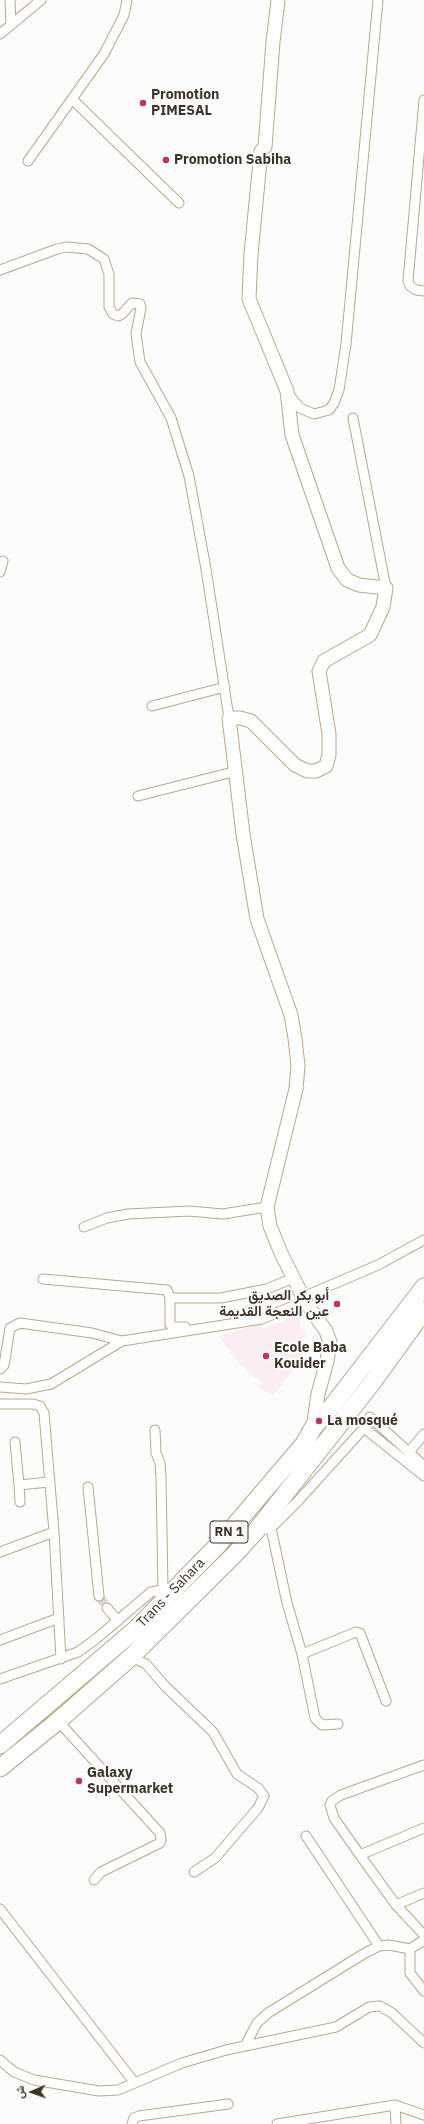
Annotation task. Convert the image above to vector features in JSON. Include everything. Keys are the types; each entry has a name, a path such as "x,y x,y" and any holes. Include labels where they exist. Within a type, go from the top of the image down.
{"highway":[{"name":"Trans - Sahara","path":"0,1745 136,1629 170,1588 222,1540 304,1444 313,1428 333,1405 424,1288"},
{"name":"Trans - Sahara","path":"0,1768 58,1721 131,1657 234,1555 264,1529 424,1311"},
{"path":"0,1730 35,1716"}],"street":[{"path":"10,0 11,25"},
{"path":"0,34 41,0"},
{"path":"28,161 104,54 124,15 127,0"},
{"path":"278,0 272,42 265,146 262,151 248,285 249,299 258,324 287,391 300,408 314,414 329,410 334,403 339,390 346,344 378,0"},
{"path":"72,99 179,203"},
{"path":"424,100 420,188 408,281 410,286 416,290 424,291"},
{"path":"0,270 66,247 88,249 104,259 109,274 109,307 113,314 118,316 122,314 132,303 140,304 141,308 136,334 140,362 171,418 189,476 225,687 237,771 243,834 257,919 291,1015 296,1038 298,1066 296,1088 291,1116 276,1164 267,1207 270,1226 293,1278 304,1299 326,1331 330,1342 327,1361 318,1394 313,1428"},
{"path":"287,391 292,435 338,568 347,580 359,585 386,588"},
{"path":"229,718 240,718 251,722 295,765 307,771 316,771 326,766 329,755 329,734 319,671 324,661 370,635 383,607 386,588 353,418"},
{"path":"0,572 3,561"},
{"path":"152,706 225,687"},
{"path":"138,796 237,771"},
{"path":"84,1227 107,1218 128,1214 188,1211 223,1214 267,1207"},
{"path":"0,1387 26,1389 52,1384 122,1341 146,1336 230,1325 262,1319 378,1265 424,1240"},
{"path":"170,1298 221,1298 267,1290 293,1278"},
{"path":"43,1279 167,1290 170,1298 169,1323 171,1326 230,1325"},
{"path":"0,1369 4,1366 10,1328 20,1323 92,1333 122,1341"},
{"path":"0,1404 33,1404 40,1406 44,1413 54,1532 61,1659"},
{"path":"338,1724 322,1725 315,1718 302,1654 264,1529 298,1501 364,1428 370,1417 424,1466"},
{"path":"364,1428 424,1476"},
{"path":"0,1679 78,1652 118,1621 151,1592 170,1588 160,1463 156,1453 156,1430"},
{"path":"409,1452 424,1434"},
{"path":"15,1442 20,1502"},
{"path":"19,1485 50,1482"},
{"path":"88,1487 99,1596"},
{"path":"0,1552 54,1532"},
{"path":"107,1608 118,1621"},
{"path":"0,1640 59,1618"},
{"path":"302,1654 356,1632 360,1633 386,1701"},
{"path":"131,1657 146,1664 165,1686 212,1732 237,1774 258,1788 264,1796 258,1808 215,1858 194,1872"},
{"path":"58,1721 160,1833 160,1843 101,1872 94,1880"},
{"path":"424,1765 341,1796 332,1801 330,1809 334,1818 396,1905 424,1935"},
{"path":"360,1855 424,1828"},
{"path":"306,1836 379,1946"},
{"path":"396,1905 424,1893"},
{"path":"0,1909 134,2082"},
{"path":"245,2046 257,2023 268,2013 379,1946 389,1945 410,1949 424,1940"},
{"path":"410,1949 410,1973 424,1991"},
{"path":"0,2060 14,2072 34,2080 99,2091 118,2090 182,2063 245,2046 336,2027 369,2007 380,2006 392,2013 424,2043"},
{"path":"132,2124 134,2118 140,2116 228,2104"},
{"path":"277,2124 395,2105 424,2115"},
{"path":"395,2105 396,2124"}],"shaded area":[{"name":"Ecole Baba Kouider","path":"296,1311 303,1331 307,1336 301,1339 302,1353 297,1360 302,1364 299,1367 297,1365 273,1396 258,1387 262,1383 239,1364 219,1337 260,1324 262,1329 286,1321 284,1315"}],"tunnel":[{"path":"99,1596 107,1608"}],"place":[{"name":"Promotion PIMESAL","path":"143,103"},
{"name":"Promotion Sabiha","path":"166,160"},
{"name":"أبو بكر الصديق عين النعجة القديمة","path":"337,1304"},
{"name":"Ecole Baba Kouider","path":"266,1356"},
{"name":"La mosqué","path":"319,1421"},
{"name":"Galaxy Supermarket","path":"79,1781"}]}
